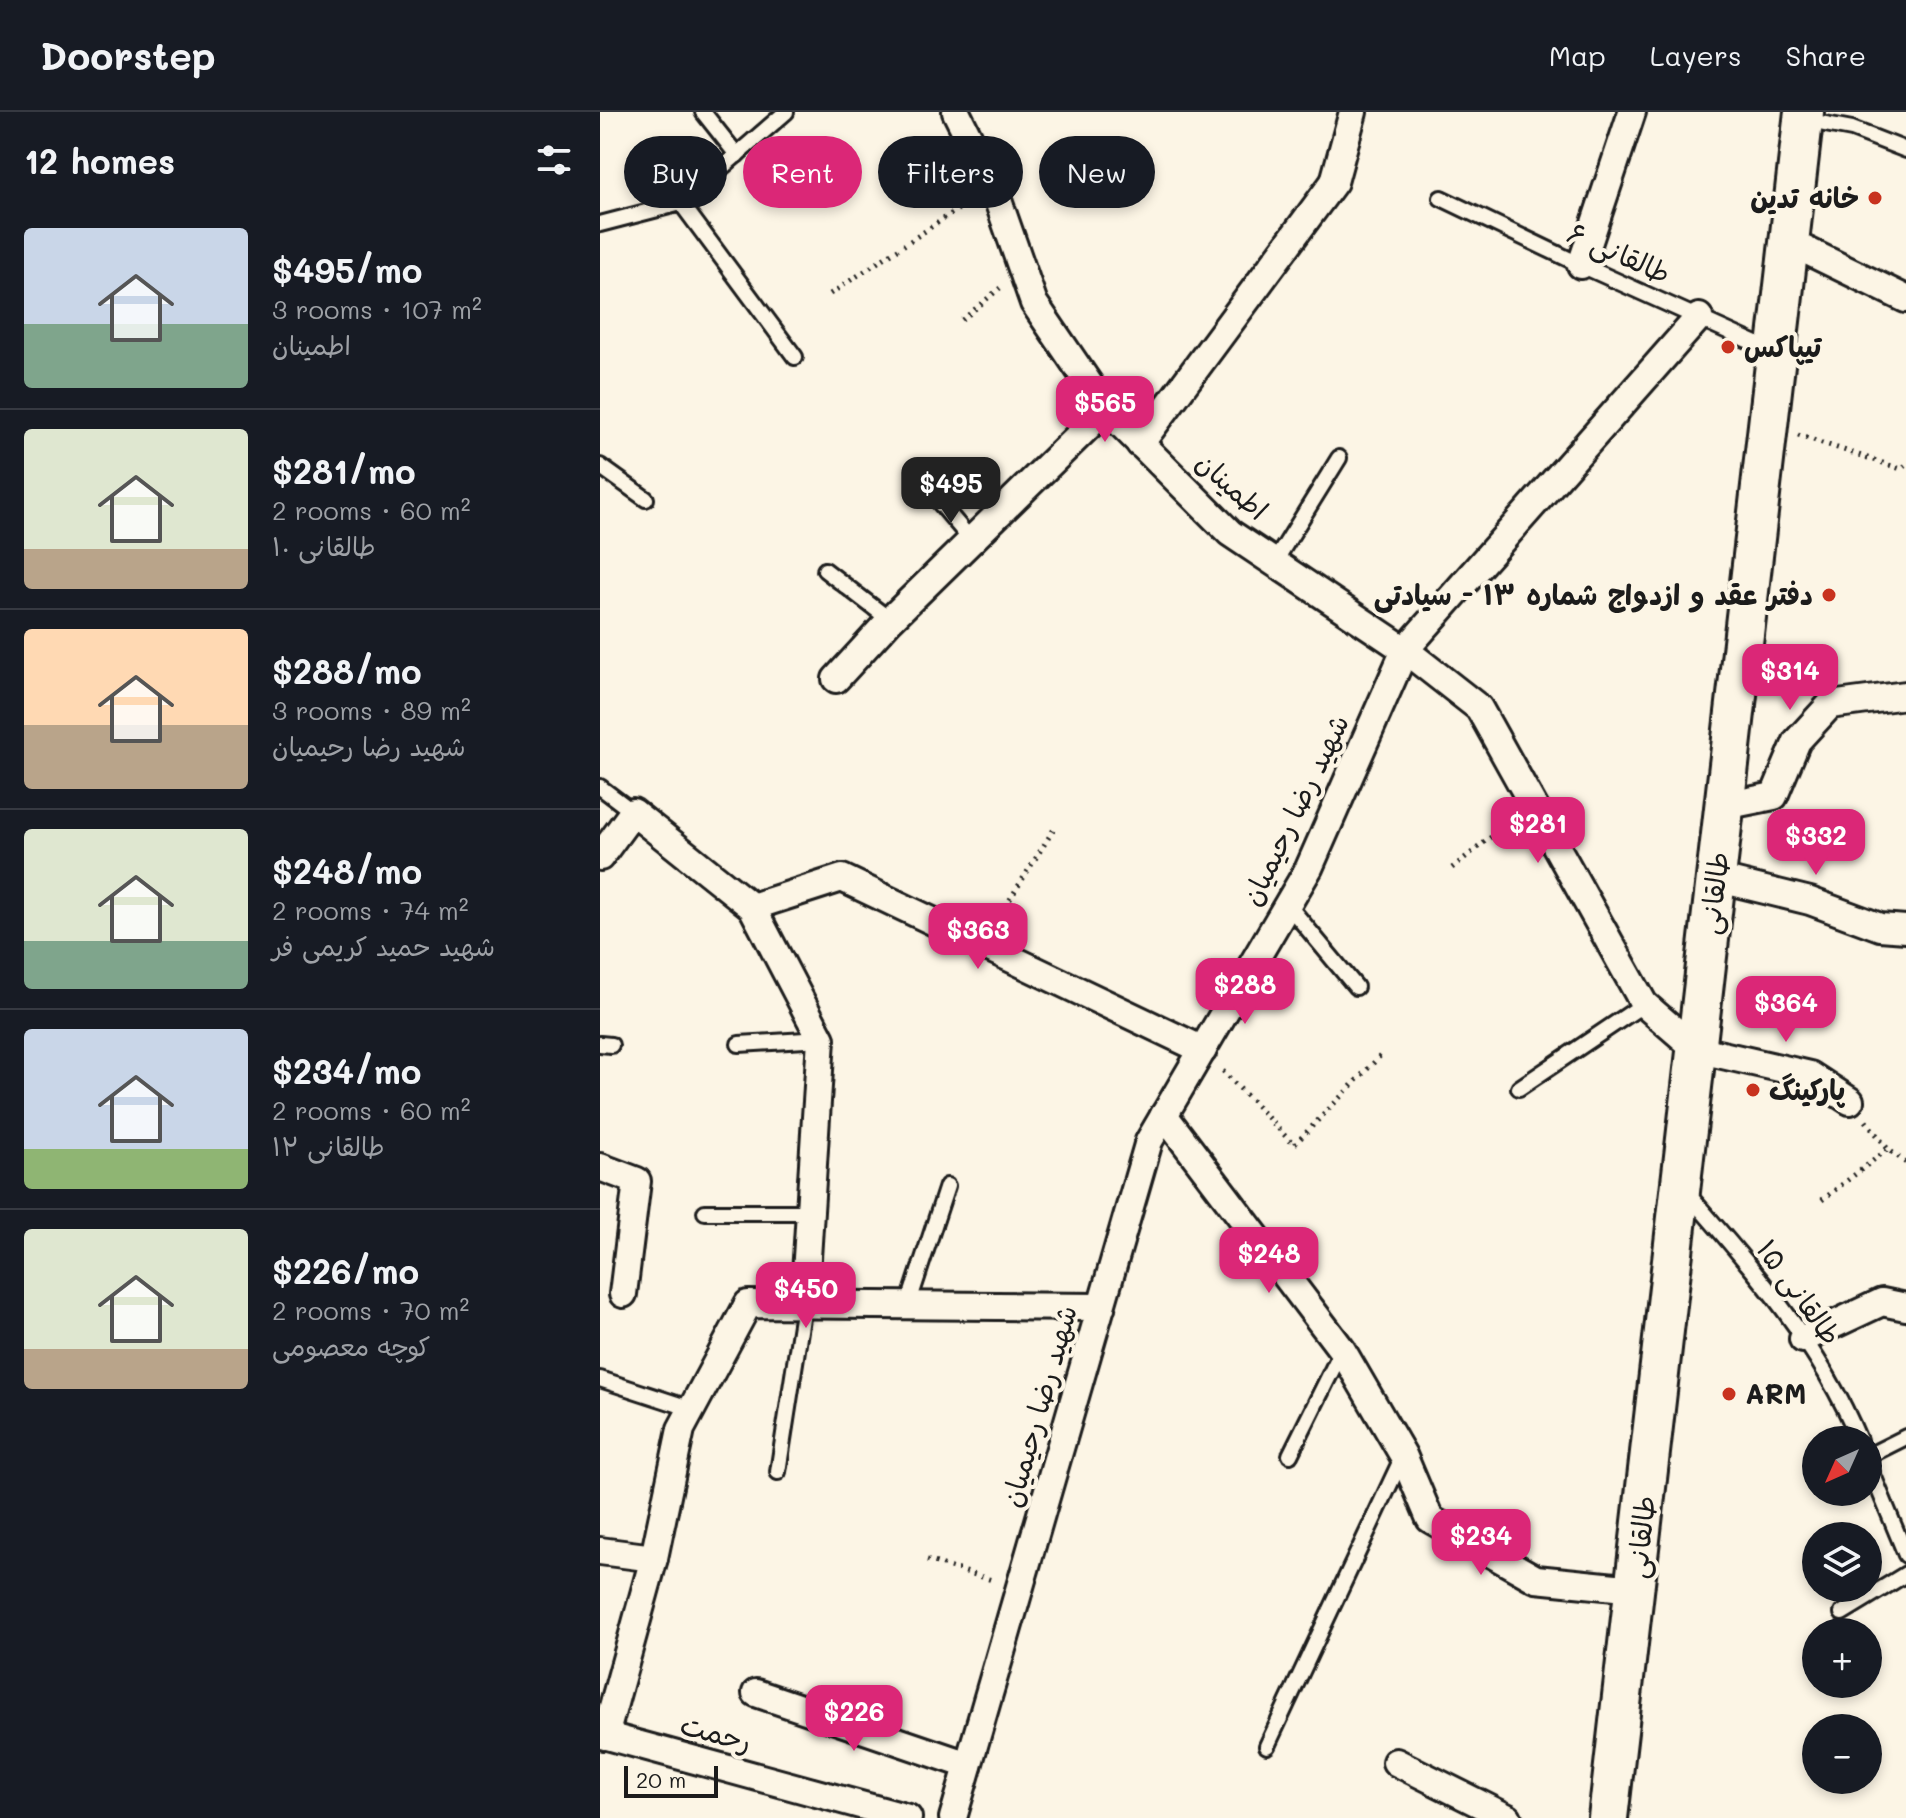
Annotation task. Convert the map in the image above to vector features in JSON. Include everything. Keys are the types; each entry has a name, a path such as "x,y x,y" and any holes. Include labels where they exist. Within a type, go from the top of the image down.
{"main road":[{"name":"طالقانی","path":"1608,1818 1804,116"}],"street":[{"name":"اطمینان","path":"956,112 968,136"},
{"path":"1140,444 1334,182 1353,112"},
{"path":"1581,265 1632,112"},
{"name":"اطمینان","path":"1001,208 1034,303 1106,409 1230,533 1405,650 1479,708 1644,1004"},
{"path":"1789,242 1906,299"},
{"name":"شهید رضا رحیمیان","path":"953,1818 1149,1141 1309,868 1405,650 1699,317"},
{"path":"836,679 890,620 1106,409"},
{"path":"1724,806 1774,796 1797,741 1830,705 1898,696"},
{"path":"600,857 633,812 752,907 821,1039 804,1305"},
{"path":"752,907 842,878 1203,1050"},
{"path":"1716,878 1810,901 1880,927 1906,929"},
{"path":"1644,1004 1696,1049 1810,1075 1850,1101"},
{"path":"1164,1115 1342,1350 1403,1455 1430,1519 1536,1579 1635,1589"},
{"path":"600,1167 637,1181 623,1294"},
{"path":"1803,1339 1882,1302 1906,1307"},
{"path":"602,1735 654,1558 681,1429 748,1304 1101,1307"},
{"path":"600,1551 654,1558"},
{"path":"756,1693 968,1765"},
{"name":"رحمت","path":"602,1735 908,1818"},
{"path":"1396,1762 1508,1818"}],"lane":[{"path":"703,112 737,155"},
{"path":"727,164 786,112"},
{"path":"1804,116 1852,129 1906,150"},
{"name":"طالقانی ۶","path":"1441,198 1776,353"},
{"path":"600,224 662,208"},
{"path":"685,208 795,357"},
{"path":"1274,563 1339,458"},
{"path":"600,466 646,499"},
{"path":"918,477 971,540"},
{"path":"825,570 890,620"},
{"path":"600,787 633,812"},
{"path":"1288,905 1356,987"},
{"path":"1519,1088 1644,1004"},
{"path":"739,1044 821,1039"},
{"name":"طالقانی ۱۵","path":"1681,1185 1770,1288 1842,1397 1853,1426"},
{"path":"908,1305 947,1186"},
{"path":"705,1212 810,1212"},
{"path":"778,1472 804,1305"},
{"path":"1290,1455 1342,1350"},
{"path":"600,1379 692,1409"},
{"path":"1882,1449 1906,1437"},
{"path":"1267,1746 1403,1455"},
{"path":"1882,1497 1906,1555"},
{"path":"1842,1613 1906,1574"}],"path":[{"path":"830,294 960,208"},
{"path":"962,320 1022,270"},
{"path":"1768,425 1901,469 1906,465"},
{"path":"1452,868 1533,804"},
{"path":"982,945 1054,829"},
{"path":"1203,1050 1294,1145 1382,1054"},
{"path":"1850,1101 1888,1149 1906,1163"},
{"path":"1822,1200 1888,1149"},
{"path":"927,1560 1019,1589"}],"place":[{"name":"خانه تدین","path":"1875,198"},
{"name":"تیپاکس","path":"1728,347"},
{"name":"دفتر عقد و ازدواج شماره ۱۳ - سیادتی","path":"1829,595"},
{"name":"پارکینگ","path":"1753,1090"},
{"name":"ARM","path":"1729,1394"}]}
